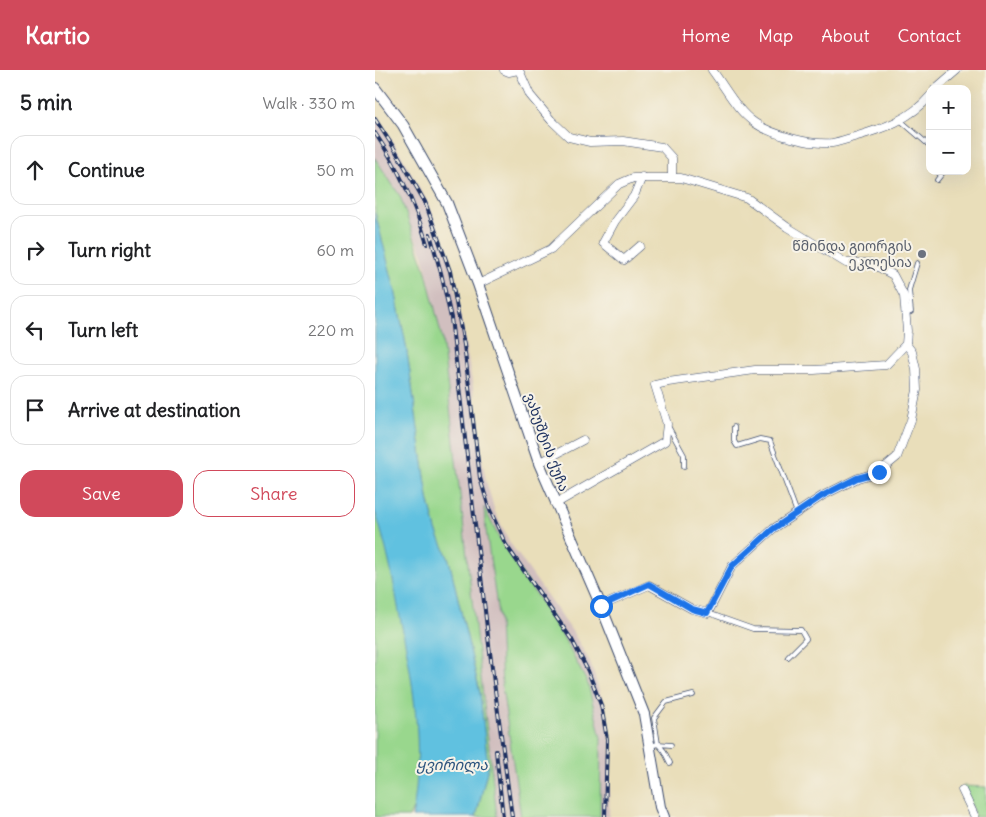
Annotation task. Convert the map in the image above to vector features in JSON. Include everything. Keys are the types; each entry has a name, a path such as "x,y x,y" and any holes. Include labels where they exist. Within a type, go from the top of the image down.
{"street":[{"path":"504,70 509,72 519,70 530,95 551,120 569,137 590,142 623,141 663,147 672,158 672,177"},
{"path":"712,70 736,103 756,124 796,139 813,143 833,143 874,132 900,120 926,100"},
{"path":"940,85 957,70"},
{"name":"ვახუშტის ქუჩა","path":"375,88 403,125 447,203 478,284 539,463 555,504 601,606 644,714 654,745 660,807 664,817"},
{"path":"640,246 624,260 603,243 615,221 634,196 642,177"},
{"path":"478,284 551,250 619,184 633,178 672,177 747,198 833,257 846,263 871,263 893,275 904,296 907,330 906,344 886,365 814,370 755,370 655,385 667,424 665,441 555,504"},
{"path":"601,606 649,584 692,609 707,613 732,566 773,529 822,496 857,478 879,472 897,456 911,420 917,390 917,369 912,352 906,344"},
{"path":"539,463 583,440"},
{"path":"963,790 975,817"}],"lane":[{"path":"900,120 926,143"},
{"path":"937,180 941,175"},
{"path":"906,314 911,312 909,290 917,263"},
{"path":"667,424 684,455 684,466"},
{"path":"734,427 734,440 737,446 760,439 770,441 797,513"},
{"path":"707,613 753,629 801,630 806,639 788,657"},
{"path":"654,745 654,718 666,702 693,695"},
{"path":"654,745 671,745"},
{"path":"654,745 664,751 670,763"}],"shaded area":[{"path":"375,115 401,155 429,206 450,258 473,388 477,432 486,481 495,512 510,543 572,631 590,662 603,703 611,744 609,817 600,817 601,738 588,684 559,629 509,557 485,509 485,523 499,621 502,687 521,817 497,817 488,767 472,595 442,338 423,255 400,196 375,158"}],"green space":[{"path":"375,158 400,196 426,272 442,338 497,817 476,817 488,767 480,693 449,560 436,530 428,498 406,345 395,290 375,213"},
{"path":"484,507 501,542 559,629 588,684 601,738 600,817 521,817 502,687 499,621"},
{"path":"375,511 421,624 419,796 409,817 375,817"},
{"path":"963,786 986,787 986,817 975,817"}],"water":[{"name":"ყვირილა","path":"375,213 395,290 406,345 428,498 436,530 449,560 480,693 488,767 476,817 412,817 417,766 416,714 413,688 392,574 375,511"}],"railway":[{"path":"375,119 425,202 450,271 464,345 480,478 489,508 506,545 572,640 588,671 601,705 607,739 605,817"},
{"path":"375,133 405,186 427,244"},
{"path":"430,234 451,318 489,645 512,817"},
{"path":"496,751 503,817"}],"place":[{"name":"წმინდა გიორგის ეკლესია","path":"922,254"}],"route":[{"path":"601,606 649,584 692,609 707,613 732,566 773,529 822,496 857,478 879,472"}]}
